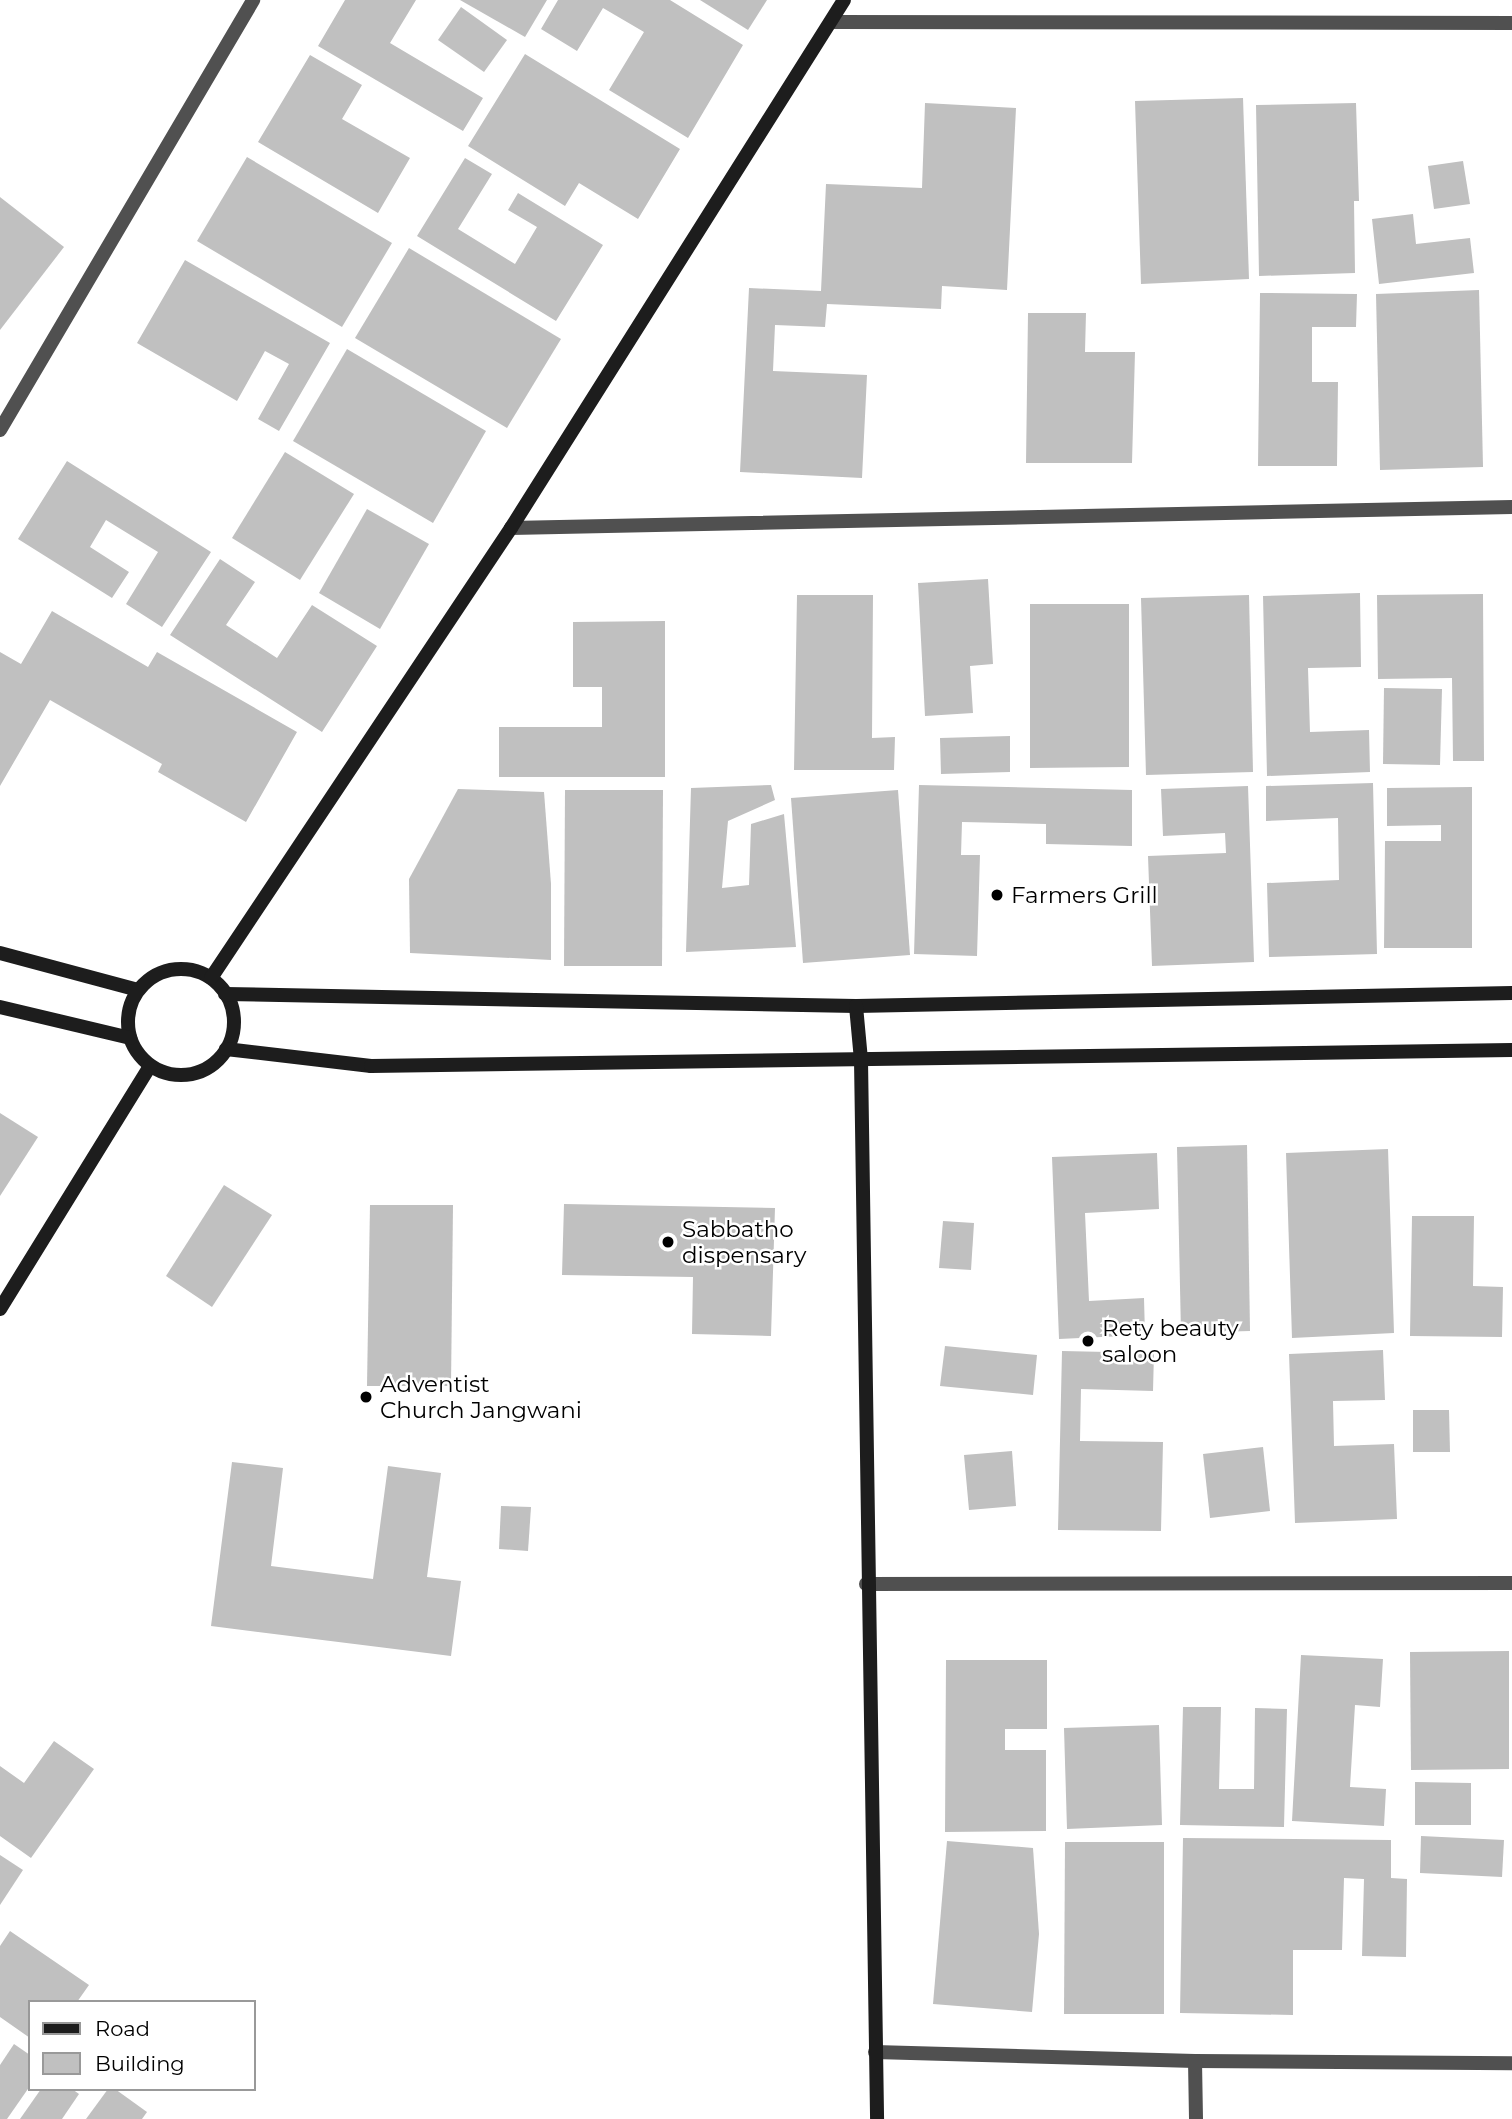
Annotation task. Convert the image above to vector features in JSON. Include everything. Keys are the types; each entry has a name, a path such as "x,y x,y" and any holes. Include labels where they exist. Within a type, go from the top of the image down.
{"street":[{"path":"0,430 253,0"},
{"path":"211,978 511,528 844,0"},
{"path":"831,22 1512,23"},
{"path":"511,528 1512,507"},
{"path":"0,953 138,990"},
{"path":"180,969 211,978 225,994 233,1017 226,1049 215,1063 191,1073 166,1073 150,1066 130,1038 130,1004 138,990 164,972 180,969"},
{"path":"225,994 856,1006 1512,993"},
{"path":"856,1006 861,1060 866,1584 877,2119"},
{"path":"0,1007 130,1038"},
{"path":"226,1049 371,1066 1512,1050"},
{"path":"0,1309 150,1066"},
{"path":"866,1584 1512,1583"},
{"path":"875,2052 1195,2061 1512,2063"},
{"path":"1195,2061 1196,2119"}],"building":[{"path":"345,0 416,0 390,43 483,98 463,131 318,46"},
{"path":"460,0 547,0 525,37"},
{"path":"558,0 670,0 743,45 688,138 609,90 644,32 603,8 577,51 541,29"},
{"path":"700,0 767,0 748,30"},
{"path":"461,7 507,40 484,72 438,40"},
{"path":"525,54 680,149 638,219 579,183 565,206 468,146"},
{"path":"310,55 362,85 342,119 410,158 378,213 258,142"},
{"path":"1243,98 1249,279 1141,284 1135,101"},
{"path":"925,103 1016,108 1007,290 942,286 941,309 827,304 825,327 775,325 773,371 867,375 862,478 740,472 749,288 821,291 826,184 922,188"},
{"path":"1356,103 1359,201 1354,201 1355,273 1259,276 1256,105"},
{"path":"247,157 392,243 342,327 197,241"},
{"path":"465,158 492,174 458,229 515,264 537,227 508,210 518,193 603,245 556,321 417,236"},
{"path":"1463,161 1470,204 1434,209 1428,166"},
{"path":"0,197 64,247 0,330"},
{"path":"1413,214 1416,244 1470,238 1474,273 1379,284 1372,219"},
{"path":"409,248 561,339 507,428 355,338"},
{"path":"185,260 330,343 279,431 258,419 289,364 265,351 237,401 137,343"},
{"path":"1479,290 1483,467 1380,470 1376,294"},
{"path":"1260,293 1357,294 1356,327 1312,327 1312,382 1338,382 1337,466 1258,466"},
{"path":"1028,313 1086,313 1085,352 1135,352 1132,463 1026,463"},
{"path":"347,349 486,431 433,523 293,441"},
{"path":"285,452 354,494 300,580 232,538"},
{"path":"67,461 211,552 162,627 126,604 158,552 106,520 90,547 129,572 112,598 18,539"},
{"path":"367,509 429,544 380,629 319,593"},
{"path":"220,559 255,582 226,625 277,658 312,605 377,646 322,732 170,635"},
{"path":"988,579 993,664 970,666 973,713 925,716 918,583"},
{"path":"1360,593 1361,667 1308,668 1310,732 1369,730 1370,772 1267,776 1263,596"},
{"path":"1483,594 1484,761 1453,761 1452,678 1378,679 1377,595"},
{"path":"797,595 873,595 872,738 895,737 894,770 794,770"},
{"path":"1249,595 1253,772 1146,775 1141,598"},
{"path":"1030,604 1129,604 1129,767 1030,768"},
{"path":"52,611 148,667 157,652 297,732 246,822 158,772 162,764 50,700 0,786 0,652 21,664"},
{"path":"665,621 665,777 499,777 499,727 602,727 602,687 573,687 573,622"},
{"path":"1384,688 1442,689 1440,765 1383,764"},
{"path":"1010,736 1010,772 941,774 940,738"},
{"path":"1373,783 1377,954 1269,957 1267,883 1339,880 1338,818 1266,821 1266,786"},
{"path":"771,785 775,800 728,821 722,888 749,885 751,824 784,814 796,947 686,952 691,788"},
{"path":"919,785 1132,790 1132,846 1046,844 1046,824 962,822 961,855 980,855 977,956 914,954"},
{"path":"1248,786 1254,962 1152,966 1148,856 1226,853 1225,833 1163,836 1161,789"},
{"path":"1472,787 1472,948 1384,948 1385,841 1441,841 1441,825 1387,826 1387,788"},
{"path":"458,789 544,792 551,884 551,960 410,953 409,879"},
{"path":"565,790 663,790 662,966 564,966"},
{"path":"898,790 910,955 803,963 791,798"},
{"path":"0,1113 38,1137 0,1196"},
{"path":"1247,1145 1250,1331 1181,1333 1177,1147"},
{"path":"1388,1149 1394,1333 1292,1338 1286,1153"},
{"path":"1157,1153 1159,1209 1085,1213 1089,1301 1144,1298 1145,1335 1059,1339 1052,1157"},
{"path":"224,1185 272,1215 212,1307 166,1276"},
{"name":"Sabbatho dispensary","path":"564,1204 775,1208 771,1336 692,1334 693,1277 562,1275"},
{"path":"370,1205 453,1205 451,1386 367,1386"},
{"path":"1412,1216 1474,1216 1473,1286 1503,1287 1502,1337 1410,1336"},
{"path":"943,1221 974,1223 971,1270 939,1268"},
{"path":"945,1346 1037,1355 1033,1395 940,1386"},
{"path":"1383,1350 1385,1400 1333,1401 1334,1446 1394,1444 1397,1519 1295,1523 1289,1354"},
{"path":"1062,1351 1154,1353 1153,1391 1081,1389 1080,1441 1163,1442 1161,1531 1058,1530"},
{"path":"1413,1410 1449,1410 1450,1452 1413,1452"},
{"path":"1263,1447 1270,1511 1210,1518 1203,1454"},
{"path":"1012,1451 1016,1506 969,1510 964,1455"},
{"path":"232,1462 283,1468 271,1566 373,1579 388,1466 441,1473 427,1577 461,1581 451,1656 211,1626"},
{"path":"501,1506 531,1507 528,1551 499,1549"},
{"path":"1509,1651 1509,1769 1411,1770 1410,1652"},
{"path":"1301,1655 1383,1659 1380,1707 1355,1705 1350,1787 1386,1789 1384,1826 1292,1821"},
{"path":"946,1660 1047,1660 1047,1729 1005,1729 1005,1750 1046,1750 1046,1831 945,1832"},
{"path":"1183,1707 1221,1707 1219,1789 1254,1789 1255,1708 1287,1709 1284,1827 1180,1825"},
{"path":"1159,1725 1162,1825 1067,1829 1064,1728"},
{"path":"54,1741 94,1769 31,1858 0,1836 0,1766 24,1783"},
{"path":"1415,1782 1471,1783 1471,1825 1415,1825"},
{"path":"1421,1836 1504,1840 1502,1877 1420,1873"},
{"path":"1183,1838 1391,1840 1391,1878 1407,1879 1406,1957 1362,1956 1364,1879 1344,1878 1342,1950 1293,1950 1293,2015 1180,2013"},
{"path":"947,1841 1033,1848 1039,1934 1032,2012 933,2004"},
{"path":"1065,1842 1164,1842 1164,2014 1064,2014"},
{"path":"0,1855 23,1870 0,1905"},
{"path":"10,1931 89,1985 78,2000 28,2000 28,2037 0,2017 0,1946"},
{"path":"14,2044 28,2054 28,2089 7,2119 0,2119 0,2065"},
{"path":"40,2091 75,2091 79,2094 62,2119 20,2119"},
{"path":"107,2091 118,2091 147,2112 142,2119 86,2119"}],"place":[{"name":"Farmers Grill","path":"997,895"},
{"name":"Sabbatho dispensary","path":"668,1242"},
{"name":"Rety beauty saloon","path":"1088,1341"},
{"name":"Adventist Church Jangwani","path":"366,1397"}]}
